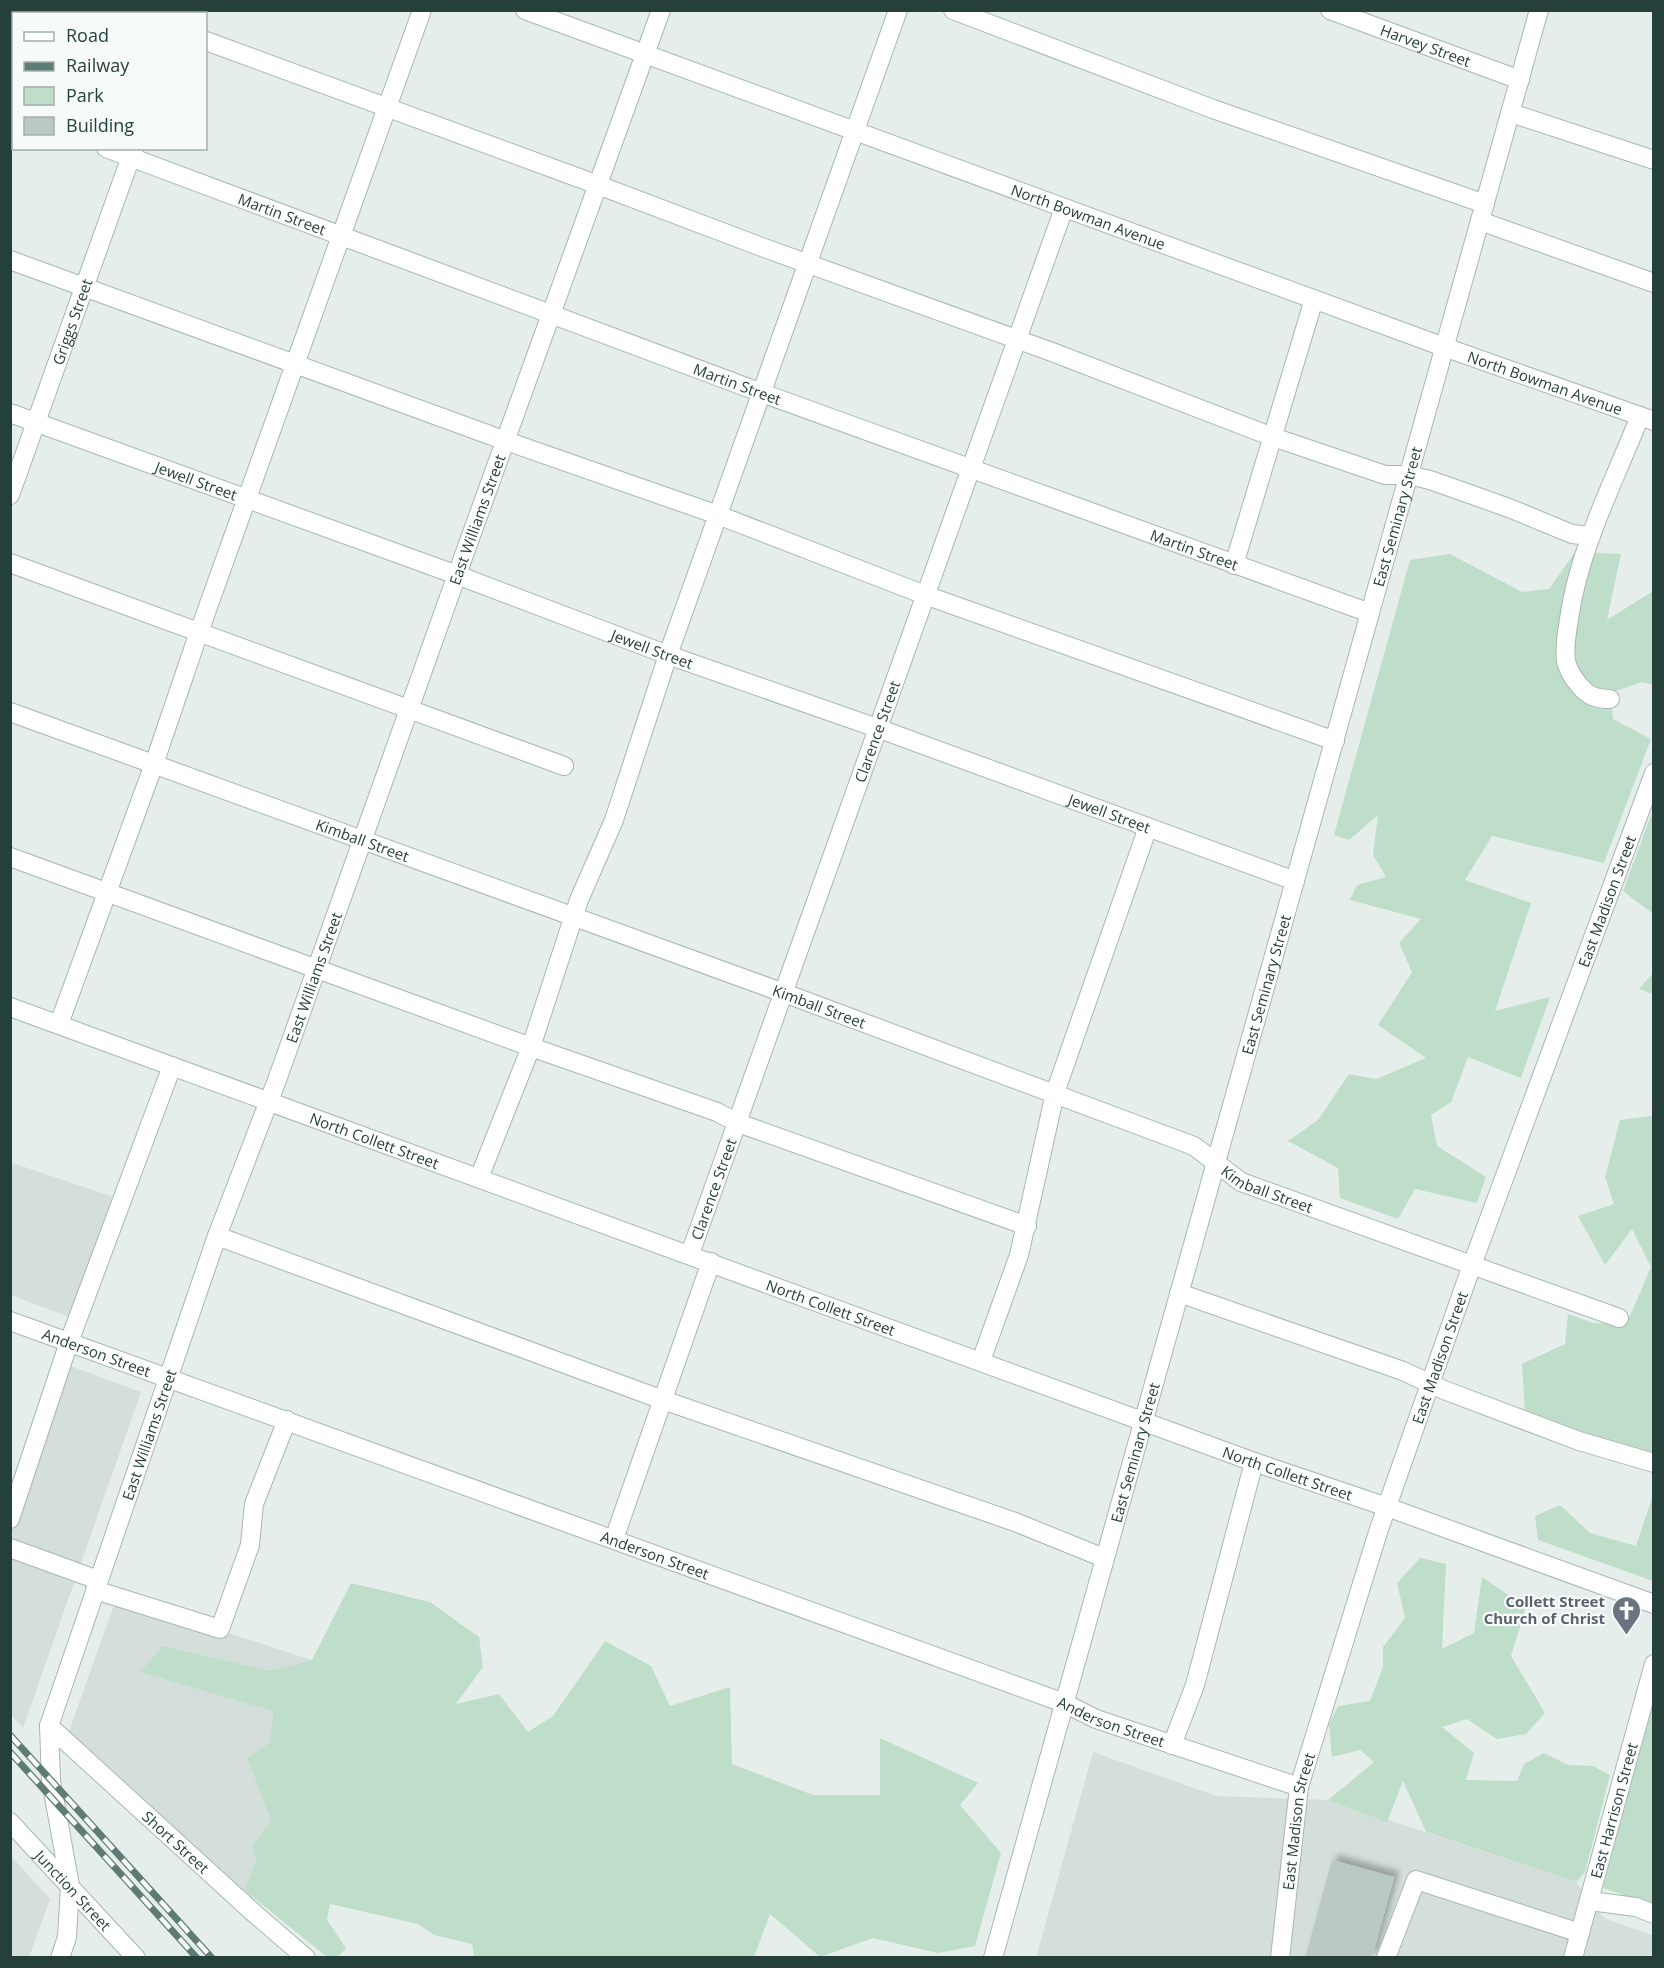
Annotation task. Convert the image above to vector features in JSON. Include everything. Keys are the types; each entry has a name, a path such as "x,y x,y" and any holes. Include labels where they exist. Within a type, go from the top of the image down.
{"street":[{"path":"58,1024 154,764 199,632 422,10"},
{"name":"North Bowman Avenue","path":"525,10 1444,347 1647,418"},
{"name":"East Williams Street","path":"60,1958 67,1937 70,1886 51,1780 49,1726 217,1236 318,968 661,10"},
{"path":"479,1178 531,1047 573,917 614,820 668,655 898,10"},
{"path":"953,10 1482,213 1653,283"},
{"name":"Harvey Street","path":"1330,10 1520,80"},
{"name":"East Seminary Street","path":"993,1958 1539,10"},
{"path":"207,41 1017,339 1273,437 1385,475 1409,475 1430,480 1509,508 1572,534 1591,536"},
{"path":"1511,113 1653,160"},
{"name":"Martin Street","path":"116,150 132,153 342,235 762,393 1234,566 1370,613"},
{"name":"Griggs Street","path":"10,495 132,153"},
{"name":"Clarence Street","path":"690,1254 1064,208"},
{"path":"10,260 506,441 718,515 925,595 1335,741"},
{"path":"1234,566 1314,299"},
{"name":"Jewell Street","path":"10,413 1295,882"},
{"path":"1610,699 1597,699 1582,689 1572,676 1566,660 1570,606 1583,556 1591,536 1647,418"},
{"path":"10,564 564,766"},
{"name":"Kimball Street","path":"10,712 784,993 1194,1146 1241,1182 1619,1318"},
{"name":"East Madison Street","path":"1280,1958 1299,1787 1387,1507 1472,1264 1653,773"},
{"path":"981,1361 1019,1255 1055,1094 1148,827"},
{"path":"10,857 1027,1226"},
{"name":"North Collett Street","path":"10,1007 1254,1462 1387,1507 1653,1604"},
{"path":"10,1520 16,1483 172,1066"},
{"path":"217,1236 663,1400 1015,1522 1104,1558"},
{"path":"614,1539 711,1262"},
{"path":"1179,1293 1403,1371 1580,1441 1653,1463"},
{"name":"Anderson Street","path":"10,1321 170,1377 1064,1703 1096,1719 1299,1787"},
{"path":"10,1548 96,1585 220,1629 250,1545 254,1504 287,1420"},
{"path":"1172,1745 1195,1685 1254,1462"},
{"name":"East Harrison Street","path":"1573,1958 1653,1664"},
{"name":"Short Street","path":"49,1726 306,1958"},
{"name":"Junction Street","path":"10,1822 135,1958"},
{"path":"1386,1958 1416,1880 1580,1933"},
{"path":"1590,1901 1636,1907 1653,1914"}],"shaded area":[{"path":"10,1162 122,1200 77,1320 11,1295"},
{"path":"62,1363 141,1392 23,1728 10,1714 10,1481 21,1484"},
{"path":"117,1597 312,1660 273,1711 270,1742 247,1758 271,1821 252,1845 256,1861 244,1890 69,1731"},
{"path":"1093,1752 1216,1796 1328,1800 1576,1882 1604,1918 1654,1936 1653,1958 1036,1958"},
{"path":"10,1855 50,1899 29,1957 11,1957"}],"green space":[{"path":"1575,552 1621,554 1607,620 1653,591 1654,685 1642,682 1610,693 1613,719 1651,739 1604,863 1492,836 1465,880 1531,903 1495,1011 1550,997 1521,1078 1468,1057 1451,1102 1431,1115 1437,1146 1486,1177 1477,1203 1415,1189 1398,1219 1340,1198 1338,1168 1288,1141 1318,1120 1349,1074 1376,1079 1426,1058 1378,1025 1412,972 1399,943 1421,919 1350,900 1357,885 1386,877 1373,855 1378,815 1349,840 1334,835 1410,560 1450,554 1522,592 1549,589"},
{"path":"1651,815 1654,815 1653,914 1623,891"},
{"path":"1653,973 1653,994 1639,989"},
{"path":"1653,1116 1653,1453 1593,1444 1525,1412 1522,1364 1565,1344 1568,1314 1593,1323 1626,1325 1651,1267 1632,1229 1605,1265 1578,1216 1614,1204 1605,1177 1620,1120"},
{"path":"1653,1495 1653,1581 1538,1540 1535,1516 1560,1505 1590,1533 1636,1546"},
{"path":"1420,1558 1446,1564 1442,1649 1474,1633 1482,1577 1526,1607 1511,1656 1545,1713 1526,1734 1497,1739 1467,1719 1442,1727 1474,1753 1466,1780 1517,1781 1524,1764 1544,1753 1568,1765 1593,1766 1610,1775 1585,1872 1576,1882 1426,1832 1403,1781 1387,1822 1328,1800 1374,1762 1360,1750 1332,1757 1329,1724 1338,1706 1370,1701 1383,1667 1383,1647 1405,1618 1397,1583"},
{"path":"351,1583 430,1602 479,1637 483,1667 456,1704 499,1694 528,1732 553,1716 605,1641 651,1666 670,1706 730,1687 732,1764 813,1795 880,1795 880,1738 978,1783 960,1805 1001,1853 975,1946 938,1953 873,1938 820,1957 770,1914 754,1957 474,1957 472,1944 434,1935 418,1924 330,1904 327,1920 346,1948 338,1957 327,1957 244,1890 256,1861 252,1845 271,1821 247,1758 270,1742 273,1711 140,1672 163,1646 270,1671 312,1660"},
{"path":"1653,1699 1653,1905 1603,1888"}],"building":[{"path":"1332,1860 1394,1877 1372,1958 1305,1958"}],"railway":[{"path":"10,1735 212,1958"},
{"path":"10,1752 197,1958"}],"place":[{"name":"Collett Street Church of Christ","path":"1626,1636"}]}
